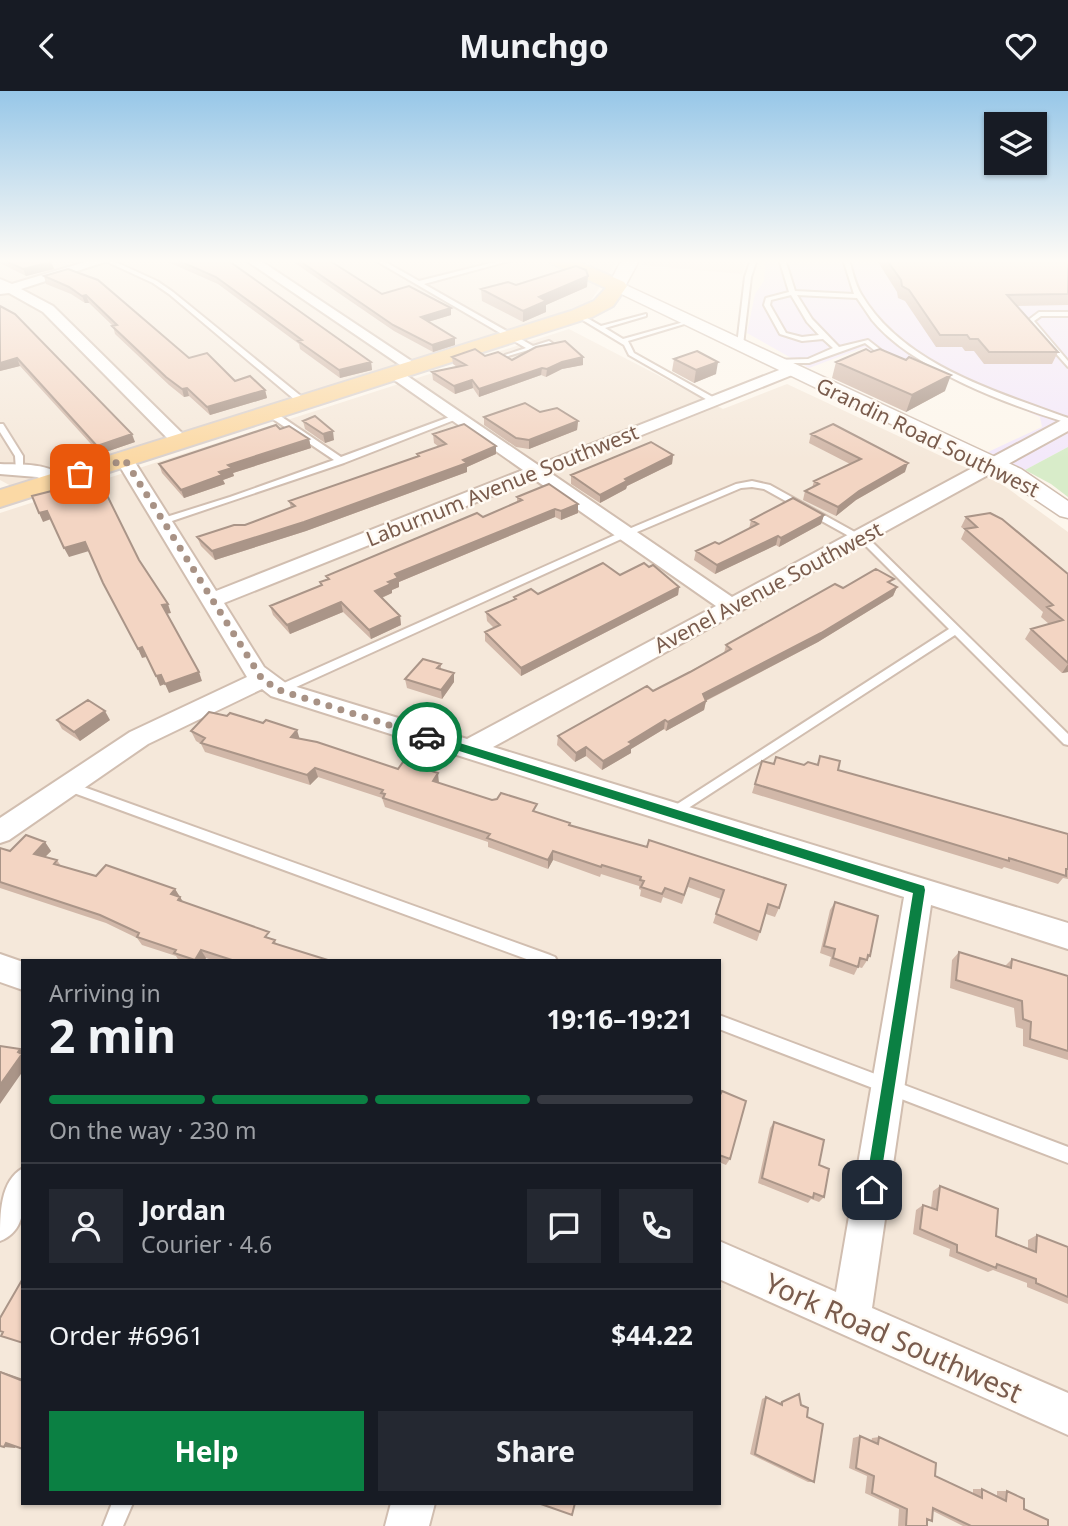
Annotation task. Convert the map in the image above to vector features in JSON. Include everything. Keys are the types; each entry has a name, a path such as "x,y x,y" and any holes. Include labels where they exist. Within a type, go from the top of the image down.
{"main road":[{"path":"0,499 405,371 509,346 554,326"}],"street":[{"path":"67,326 181,442"},
{"path":"343,326 405,371 458,417 732,607"},
{"name":"Grandin Road Southwest","path":"700,326 775,362 801,369 994,465 1031,485 1068,511"},
{"name":"Laburnum Avenue Southwest","path":"212,600 714,400 801,369"},
{"name":"Avenel Avenue Southwest","path":"468,750 1068,423"},
{"path":"125,460 212,600 270,684 468,750 1068,936"},
{"path":"0,469 41,472 57,481"},
{"path":"0,832 139,738 270,684"},
{"path":"851,1318 890,1087 919,890"},
{"path":"0,968 21,975"},
{"path":"0,1223 21,1189"},
{"name":"York Road Southwest","path":"721,1261 1068,1414"},
{"path":"407,1526 412,1505"}],"lane":[{"path":"211,326 303,403"},
{"path":"481,326 509,346 532,348 549,343"},
{"path":"597,326 627,344 631,354 714,400"},
{"path":"600,328 607,326"},
{"path":"622,341 672,326"},
{"path":"740,345 742,326"},
{"path":"779,326 783,334 802,339 822,337"},
{"path":"812,326 838,349"},
{"path":"881,326 928,365 1068,423"},
{"path":"1034,326 1068,365"},
{"path":"801,369 838,349 866,341 893,362"},
{"path":"509,346 532,348"},
{"path":"270,413 341,461"},
{"path":"163,521 341,461 458,417"},
{"path":"0,426 19,456 20,470"},
{"path":"270,684 739,486 752,484 767,487 860,538 898,571 1068,741"},
{"path":"672,813 956,629"},
{"path":"67,786 544,959"},
{"path":"721,1024 1068,1155"},
{"path":"113,1526 122,1505"}],"shaded area":[{"path":"0,326 524,326 13,487 0,480"},
{"path":"748,326 1068,326 1068,447 1025,470 988,452 1042,427 1040,417 937,372 895,366 865,347 809,368 747,333"},
{"path":"569,329 723,409 787,384 1003,485 1068,532 1068,1526 0,1526 0,513"}],"green space":[{"path":"1068,447 1068,497 1025,470"}],"building":[{"path":"0,326 27,326 132,434 97,446 17,358 0,363"},
{"path":"112,326 152,326 189,358 207,353 235,381 250,376 265,390 207,407 187,388 182,389 166,377"},
{"path":"283,326 320,326 371,362 339,370 298,341 302,340"},
{"path":"395,326 436,326 455,338 432,345"},
{"path":"934,326 1035,326 1058,352 989,352 978,339 970,339 967,335 940,335"},
{"path":"565,341 583,357 479,389 472,380 454,386 432,372 466,365 452,357 475,349 485,356 498,352 512,360 536,347"},
{"path":"866,349 871,352 880,349 906,360 909,357 951,375 912,395 836,362"},
{"path":"697,351 718,362 696,370 674,359"},
{"path":"525,403 540,412 557,408 578,421 529,440 516,438 484,417"},
{"path":"315,416 333,431 323,434 303,421"},
{"path":"464,424 496,446 463,460 467,463 304,522 212,551 197,537 234,525 245,525 295,506 289,501 419,456 417,454 446,444 433,434"},
{"path":"833,424 908,463 859,491 838,507 805,491 819,484 814,481 861,459 811,434"},
{"path":"276,425 280,429 289,426 309,439 228,465 232,468 219,472 222,475 181,490 159,464"},
{"path":"651,442 673,455 600,495 571,475"},
{"path":"99,479 139,560 168,604 162,605 199,672 165,684 161,675 156,676 142,647 138,649 103,583 85,542 64,548 47,511 39,513 32,496"},
{"path":"549,484 578,504 561,511 555,509 395,574 398,578 388,582 391,584 375,591 400,616 369,630 341,602 287,625 270,606 322,585 320,582 329,579 326,576 477,513 483,517 522,500 517,497"},
{"path":"793,498 824,515 781,538 778,536 717,565 696,551 715,542 719,544 758,524 751,520"},
{"path":"990,513 1002,519 1068,574 1068,663 1031,629 1063,620 1047,607 1053,605 965,529 977,527 966,517"},
{"path":"603,563 620,575 644,563 649,567 653,565 679,587 521,668 485,632 500,625 486,612 531,589 538,594"},
{"path":"876,569 894,579 888,582 897,587 821,633 703,694 706,701 668,722 665,720 603,761 586,747 576,753 558,736 647,686 653,691 690,672 731,649 726,645 835,584 843,588"},
{"path":"423,659 441,664 437,668 454,673 441,690 405,679"},
{"path":"88,700 105,711 74,732 57,720"},
{"path":"209,712 227,716 230,713 263,723 266,720 297,730 291,737 317,742 398,769 403,762 438,773 433,781 492,800 497,799 501,793 537,804 533,811 570,823 569,825 647,847 649,840 786,885 779,908 768,904 760,932 716,914 724,890 690,878 684,895 665,888 662,894 641,887 644,881 640,880 641,877 553,851 548,860 487,838 490,834 383,798 383,790 315,768 307,775 201,743 205,738 191,731"},
{"path":"820,756 840,761 838,770 1068,834 1066,876 755,784 762,761 774,764 776,757 804,765 808,762 818,765"},
{"path":"26,835 45,842 34,854 57,860 54,864 96,876 106,865 175,889 171,894 180,897 178,900 269,932 265,937 275,940 273,943 325,959 229,959 201,950 196,959 192,959 174,953 176,950 137,937 139,933 100,915 0,882 0,848 10,851"},
{"path":"835,902 878,916 870,956 868,955 867,960 860,958 858,967 833,958 835,949 824,946"},
{"path":"959,952 1011,968 1012,959 1068,976 1068,1051 1030,1039 1031,1022 1023,1019 1022,1001 956,980"},
{"path":"0,1046 20,1049 18,1052 21,1055 0,1085"},
{"path":"722,1091 746,1101 730,1159 721,1156"},
{"path":"774,1122 824,1140 819,1165 829,1169 824,1197 814,1193 813,1198 762,1178"},
{"path":"940,1186 998,1209 996,1236 1036,1252 1037,1235 1068,1247 1068,1297 1036,1283 1036,1279 997,1264 996,1268 957,1252 957,1245 920,1229 923,1205 937,1210"},
{"path":"21,1282 21,1342 1,1336 3,1332 0,1331 0,1318"},
{"path":"0,1372 21,1380 21,1448 6,1443 4,1447 0,1446"},
{"path":"799,1394 801,1405 808,1408 807,1417 823,1424 814,1482 755,1454 766,1397 782,1405 782,1402"},
{"path":"860,1436 878,1444 879,1437 936,1463 935,1476 982,1498 982,1489 1006,1501 1007,1491 1024,1499 1024,1509 1048,1520 1048,1526 971,1526 933,1508 932,1521 927,1519 927,1526 906,1526 907,1509 872,1493 874,1476 856,1468"},
{"path":"544,1505 574,1505 572,1515"}],"way so far":[{"path":"80,474 125,460 262,679 279,690 427,737"}],"route":[{"path":"427,737 919,890 872,1190"}]}
